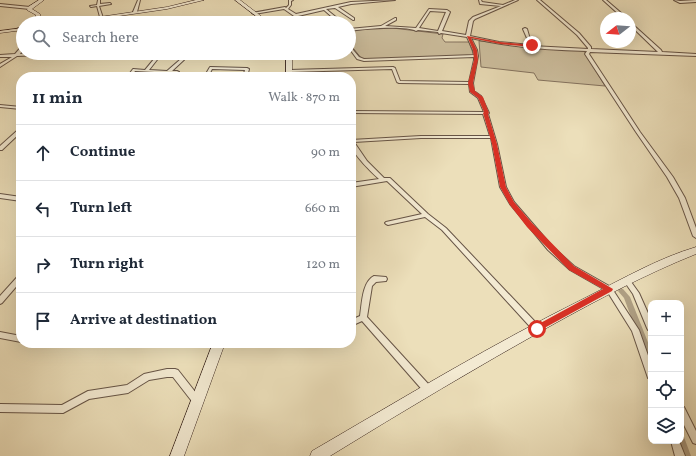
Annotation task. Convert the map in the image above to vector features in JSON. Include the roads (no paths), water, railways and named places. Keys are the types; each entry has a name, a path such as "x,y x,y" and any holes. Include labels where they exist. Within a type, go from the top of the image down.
{"street":[{"path":"0,5 30,8 42,0"},
{"path":"99,0 98,6 102,16"},
{"path":"135,12 139,0"},
{"path":"109,16 186,4 202,0"},
{"path":"237,0 258,16"},
{"path":"287,9 290,0 292,0"},
{"path":"254,13 287,9 296,15 361,1 393,0 391,6"},
{"path":"480,0 481,3 502,5"},
{"path":"517,0 502,5 472,19 468,36 475,50 476,56 471,83 472,92 480,97 487,113 485,113 503,187 512,203 529,225 572,268 609,289 634,330 650,372"},
{"path":"538,0 578,34 590,48 587,54 682,198 696,236"},
{"path":"605,0 618,12"},
{"path":"674,0 680,2 696,1"},
{"path":"92,6 110,4"},
{"path":"336,7 349,16"},
{"path":"30,8 29,10 38,14 38,16"},
{"path":"324,9 332,16"},
{"path":"416,30 429,10 448,12 439,33"},
{"path":"382,26 395,19"},
{"path":"356,29 382,26 468,36 500,43 589,51 696,55"},
{"path":"636,28 660,51 660,53"},
{"path":"525,29 532,45"},
{"path":"0,32 16,30"},
{"path":"0,56 16,54"},
{"path":"0,66 16,55"},
{"path":"356,55 358,58 364,60 476,56"},
{"path":"146,71 155,60"},
{"path":"168,72 182,60"},
{"path":"289,60 289,72"},
{"path":"209,72 211,68 247,69 246,72"},
{"path":"324,72 393,68 399,82 471,83"},
{"path":"133,72 134,70 176,72"},
{"path":"0,106 16,108"},
{"path":"356,112 485,113"},
{"path":"0,150 16,135"},
{"path":"356,141 421,137 492,137"},
{"path":"356,151 383,180"},
{"path":"356,184 388,179 426,215 444,229 537,329"},
{"path":"0,196 16,198"},
{"path":"388,223 426,215"},
{"path":"318,456 478,360 609,289 657,266 696,250"},
{"path":"363,318 368,286 374,279 384,279"},
{"path":"627,281 636,293 648,321"},
{"path":"0,301 16,283"},
{"path":"363,318 428,390"},
{"path":"356,320 363,318"},
{"path":"0,335 16,338"},
{"path":"177,456 217,348"},
{"path":"0,408 64,408 88,395 128,389 147,377 167,372 175,373 197,401"},
{"path":"684,416 696,440"},
{"path":"676,444 680,456"}],"waterway":[{"path":"621,291 627,297 648,352"},
{"path":"682,444 686,456"}]}
